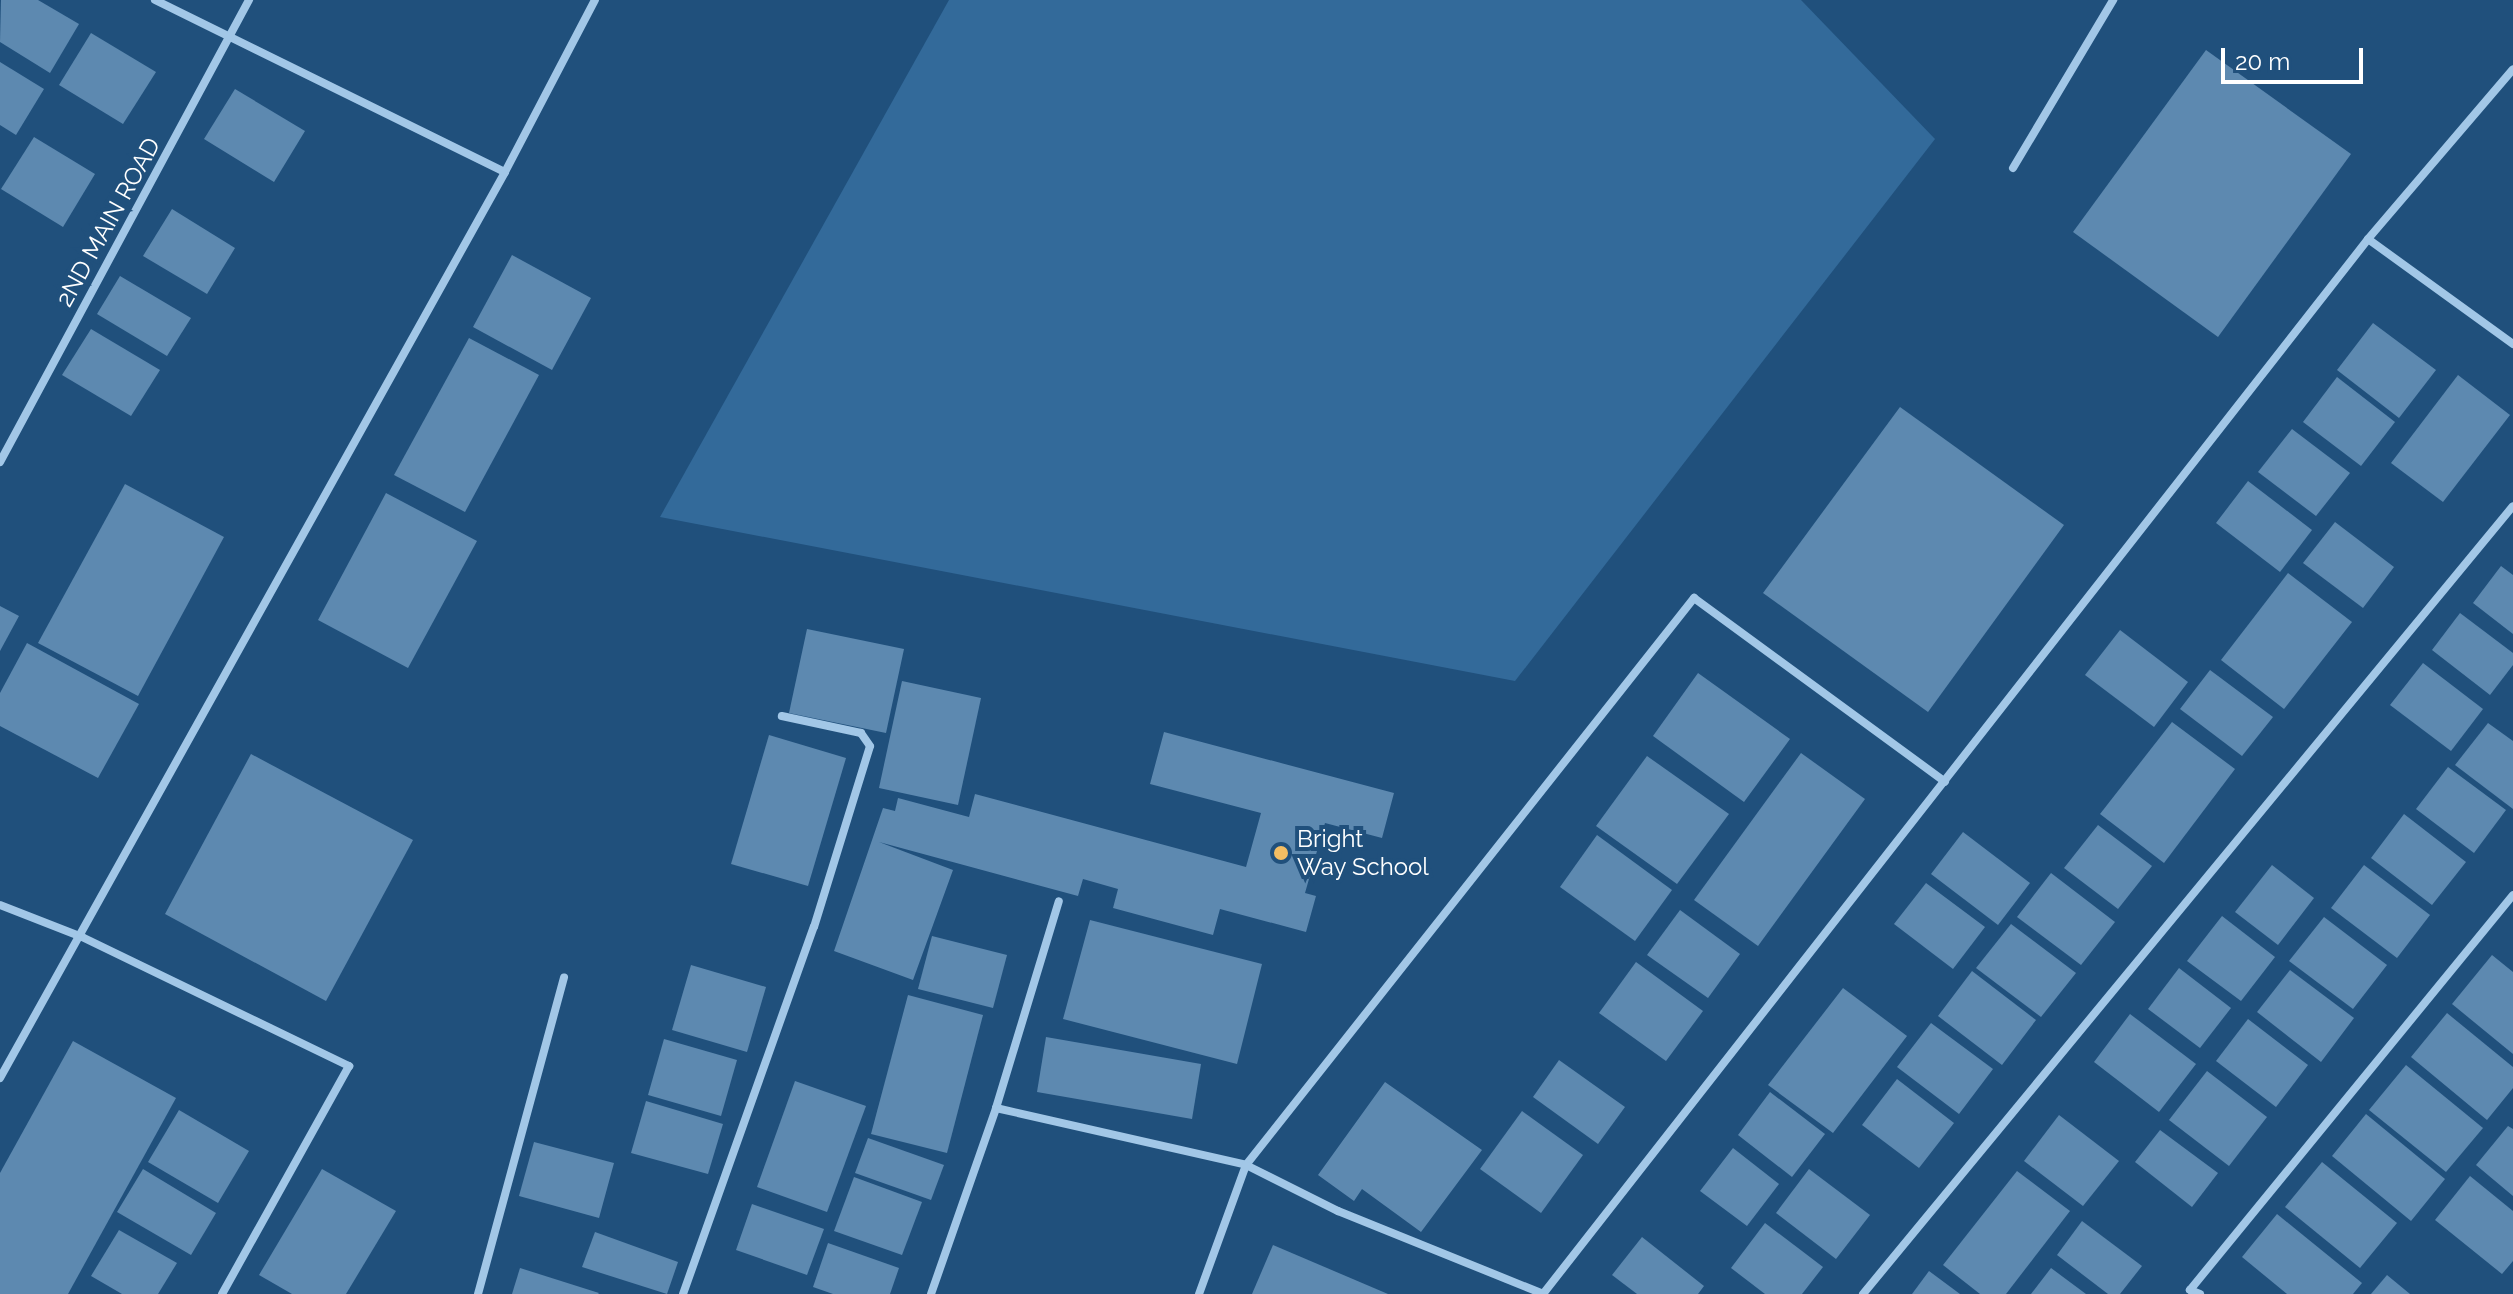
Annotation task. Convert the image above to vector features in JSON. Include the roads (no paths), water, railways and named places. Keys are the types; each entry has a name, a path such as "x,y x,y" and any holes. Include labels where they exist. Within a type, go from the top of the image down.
{"street":[{"path":"155,0 505,172"},
{"name":"2ND MAIN ROAD","path":"0,462 232,38 249,0"},
{"path":"0,1078 82,937 505,172 595,0"},
{"path":"2013,168 2113,0"},
{"path":"996,1108 1246,1165 1338,1211 1543,1294 2368,239 2513,69"},
{"path":"2368,239 2513,344"},
{"path":"1863,1294 2513,506"},
{"path":"1199,1294 1246,1165 1694,598 1945,782"},
{"path":"683,1294 814,927 870,746 861,733 782,716"},
{"path":"2192,1293 2513,895"},
{"path":"931,1294 996,1108 1059,901"},
{"path":"0,905 82,937 349,1066 222,1294"},
{"path":"478,1294 564,977"}],"place":[{"name":"Bright Way School","path":"1281,853"}]}
